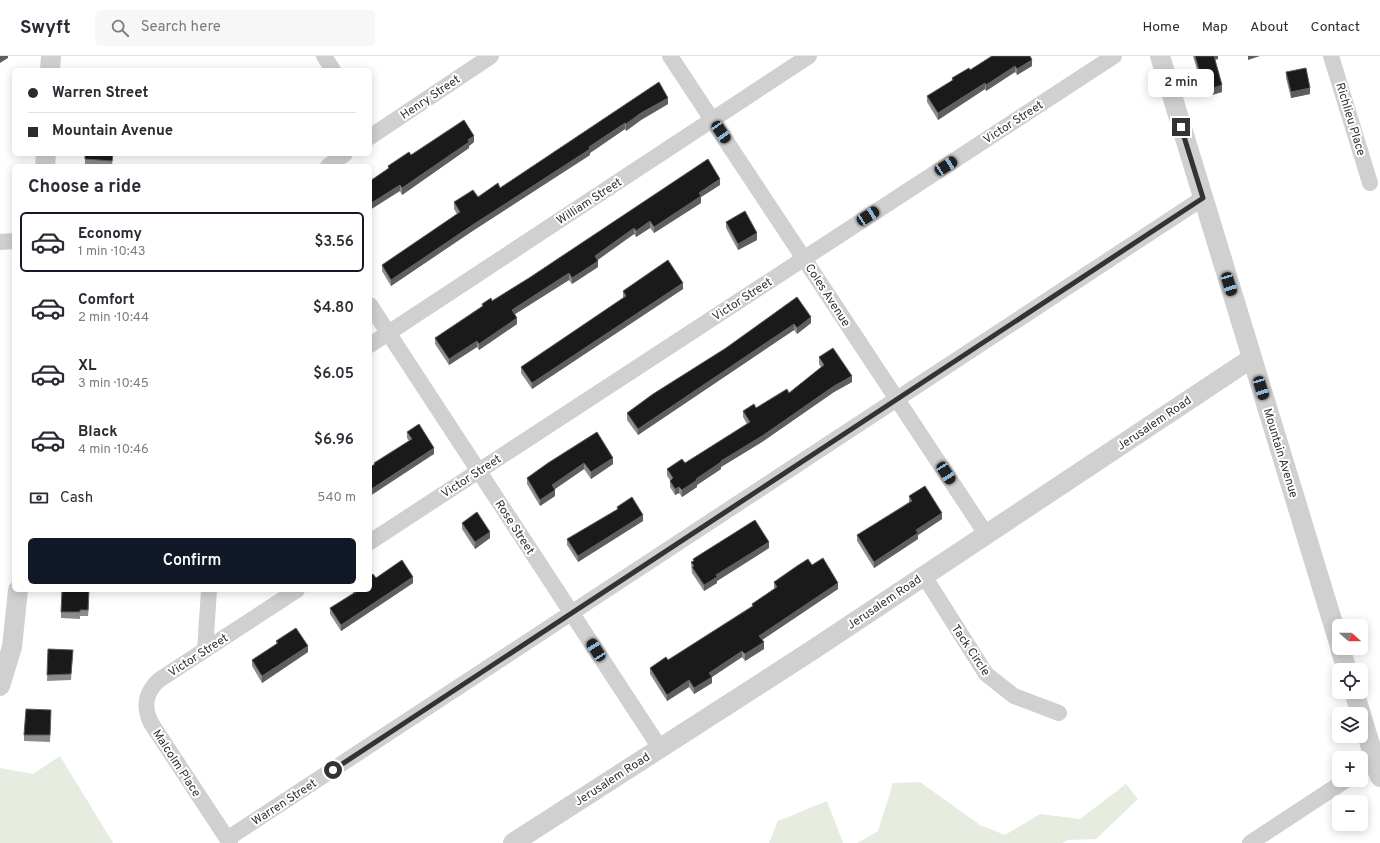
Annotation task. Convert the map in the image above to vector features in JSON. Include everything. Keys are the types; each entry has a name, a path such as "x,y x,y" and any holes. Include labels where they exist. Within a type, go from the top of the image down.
{"street":[{"path":"50,68 51,56"},
{"path":"324,56 332,68"},
{"name":"Henry Street","path":"372,134 491,56"},
{"name":"Coles Avenue","path":"670,56 986,534"},
{"name":"William Street","path":"372,344 809,56"},
{"name":"Victor Street","path":"372,541 1114,56"},
{"name":"Mountain Avenue","path":"1160,56 1332,620"},
{"name":"Richlieu Place","path":"1331,56 1370,183"},
{"path":"331,164 342,156"},
{"name":"Warren Street","path":"229,841 572,613 1203,198"},
{"path":"0,242 12,242"},
{"name":"Rose Street","path":"372,308 660,748"},
{"name":"Jerusalem Road","path":"513,843 924,576 1252,358"},
{"name":"Tack Circle","path":"924,576 986,674 1014,696 1059,713"},
{"path":"0,686 12,647 18,592"},
{"path":"205,650 209,592"},
{"name":"Victor Street","path":"159,680 294,592"},
{"name":"Malcolm Place","path":"159,680 152,686 147,694 145,703 146,713 151,723 229,841"},
{"path":"1367,743 1372,770"},
{"path":"1250,843 1335,787"}],"shaded area":[{"path":"60,756 113,843 0,843 0,768 33,774"},
{"path":"920,782 980,825 1005,835 1040,814 1080,819 1126,784 1138,799 1096,839 1068,840 1062,843 857,843 878,831 893,783"},
{"path":"827,801 843,843 769,843 778,821"}],"building":[{"path":"992,56 1030,56 1032,60 1017,69 1015,66 938,113 927,96 953,80 952,78 969,68 970,70"},
{"path":"1195,56 1214,56 1222,85 1205,91"},
{"path":"1306,68 1310,88 1291,92 1286,72"},
{"path":"659,82 668,98 641,113 626,124 625,123 589,147 590,149 391,280 382,265 460,212 454,202 473,190 478,197 498,183 500,188"},
{"path":"464,120 474,136 468,140 469,142 402,188 400,185 372,203 372,180 389,168 388,166 409,152 411,155"},
{"path":"85,156 113,156 112,161 85,159"},
{"path":"708,159 720,179 699,193 701,196 654,227 650,221 636,231 634,228 595,256 598,261 572,278 569,273 512,310 517,318 479,344 477,341 449,359 435,338 483,306 482,304 491,298 492,301 529,278"},
{"path":"745,211 757,233 738,244 726,222"},
{"path":"668,260 683,283 532,383 521,367 626,296 623,291"},
{"path":"797,297 811,317 797,328 794,324 638,429 627,413 653,394 726,348"},
{"path":"833,348 852,376 834,386 762,436 721,461 682,490 679,487 675,489 670,481 673,478 667,469 682,459 685,463 750,422 743,411 754,404 756,408 787,389 789,393 824,365 819,357"},
{"path":"419,424 434,448 372,489 372,466 375,464 374,463 412,439 407,432"},
{"path":"597,432 613,458 591,472 584,463 552,485 555,490 540,500 527,478"},
{"path":"925,486 942,513 916,530 918,533 874,562 857,535 912,501 909,496"},
{"path":"632,497 643,515 578,556 567,539 618,509 617,507"},
{"path":"477,512 490,532 475,542 462,523"},
{"path":"755,520 769,542 716,575 717,577 704,585 692,567 694,566 691,562 694,561 693,559"},
{"path":"823,558 838,583 759,636 764,642 745,654 742,651 709,673 712,677 694,688 689,680 667,695 650,668 666,657 668,660 753,606 752,604 777,587 774,582 808,559 812,565"},
{"path":"402,560 413,577 341,625 330,608 356,592 372,592 372,575 376,578"},
{"path":"62,592 89,592 88,610 80,610 80,612 61,612"},
{"path":"296,628 308,646 262,676 252,660 278,643 276,641"},
{"path":"48,649 73,650 71,674 47,675"},
{"path":"26,709 51,710 50,735 24,735"}],"route":[{"path":"333,770 1203,198 1181,127"}]}
